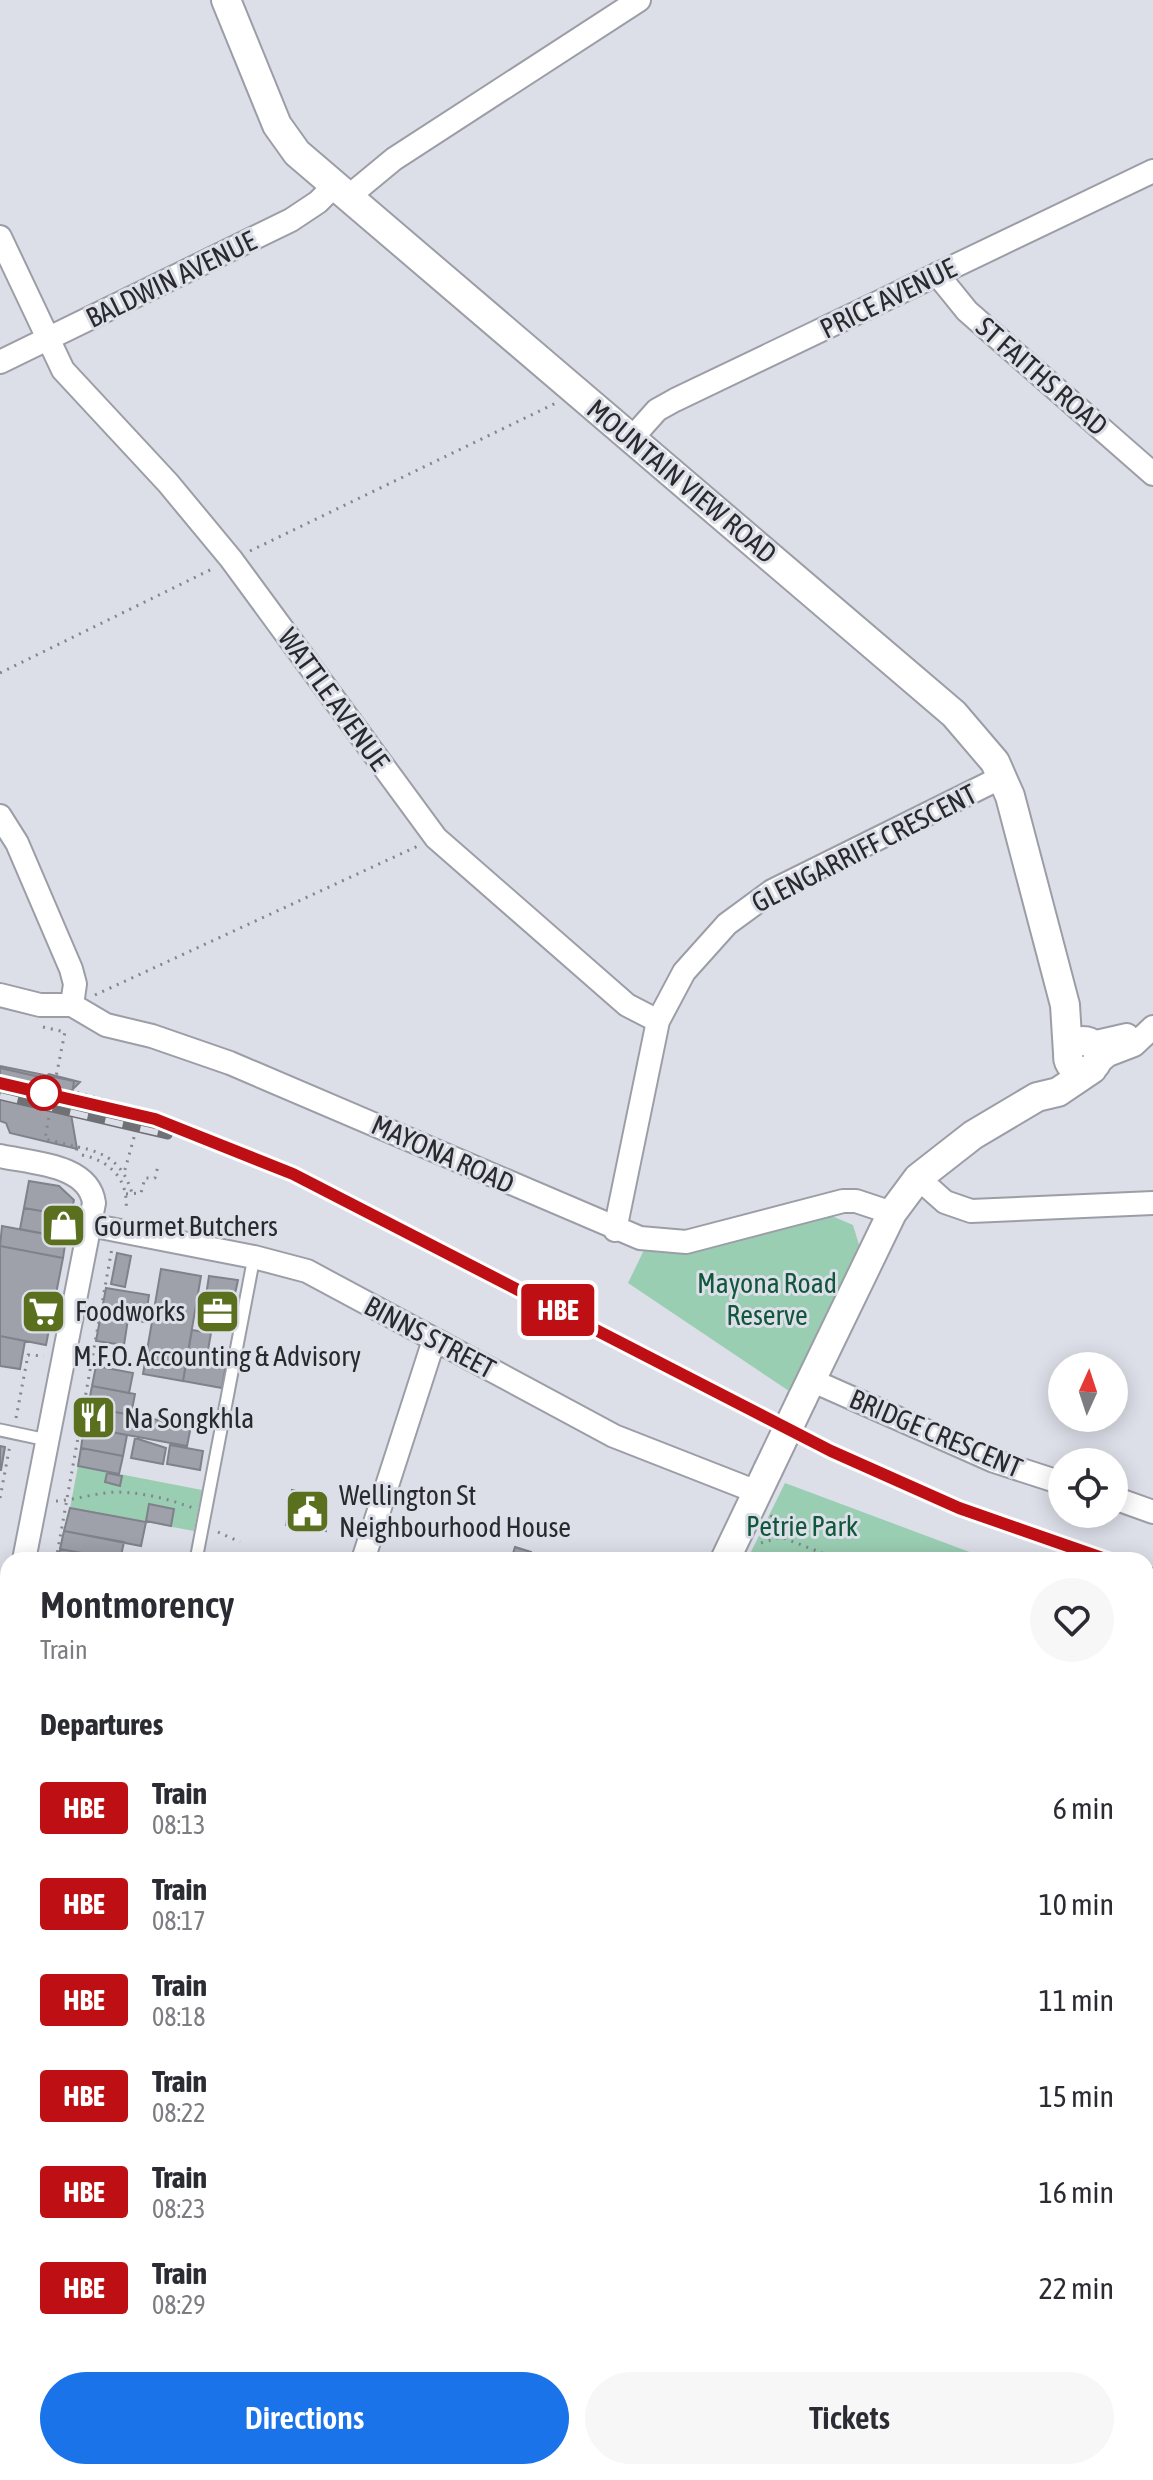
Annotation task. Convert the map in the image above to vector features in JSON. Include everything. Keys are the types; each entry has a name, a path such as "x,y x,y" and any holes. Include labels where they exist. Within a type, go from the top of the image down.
{"street":[{"name":"MOUNTAIN VIEW ROAD","path":"226,0 282,134 342,191 954,714 982,743 1002,777 1020,830 1065,1005 1084,1055"},
{"name":"BALDWIN AVENUE","path":"0,362 291,220 394,159 639,0"},
{"name":"PRICE AVENUE","path":"632,438 662,407 1153,171"},
{"name":"WATTLE AVENUE","path":"0,237 63,370 168,483 231,559 436,838 627,1005 658,1021"},
{"name":"ST FAITHS ROAD","path":"937,274 967,311 1153,474"},
{"name":"GLENGARRIFF CRESCENT","path":"615,1230 658,1021 684,972 744,909 772,891 1002,777"},
{"path":"0,816 17,843 71,969 75,984 72,1005"},
{"name":"MAYONA ROAD","path":"0,995 40,1005 72,1005 106,1025 152,1036 230,1063 615,1230 640,1238 686,1242 843,1201 856,1201 892,1213"},
{"path":"728,1552 892,1213 918,1178 959,1144 1037,1097 1058,1092 1084,1055 1148,1030"},
{"path":"0,1156 81,1178 93,1195 90,1225 26,1552"},
{"path":"918,1178 945,1202 971,1211 1153,1203"},
{"name":"BINNS STREET","path":"90,1225 120,1223 307,1271 614,1436 762,1481"},
{"path":"366,1552 434,1340"},
{"name":"BRIDGE CRESCENT","path":"806,1389 985,1458 1048,1478"},
{"path":"1128,1503 1153,1512"}],"lane":[{"path":"197,1552 254,1257"},
{"path":"0,1430 47,1440"}],"path":[{"path":"0,673 578,392"},
{"path":"72,1005 436,838"},
{"path":"39,1026 65,1032 53,1090 142,1109 124,1173"},
{"path":"50,1110 45,1139 114,1160 124,1173 132,1193"},
{"path":"57,1552 126,1194 109,1165 76,1154 77,1147"},
{"path":"126,1194 141,1193 145,1178 155,1178 158,1166"},
{"path":"36,1502 116,1492 162,1497 204,1514 219,1533 240,1542"},
{"path":"738,1552 781,1537 819,1552"}],"green space":[{"name":"Mayona Road Reserve","path":"827,1214 853,1225 860,1248 792,1393 628,1283 644,1250 706,1248"},
{"path":"78,1466 202,1490 194,1531 70,1508"},
{"name":"Petrie Park","path":"785,1483 970,1552 751,1552"}],"building":[{"path":"0,1066 74,1081 72,1095 0,1079"},
{"path":"0,1068 44,1078 49,1074 80,1082 67,1095 0,1079"},
{"path":"0,1099 71,1114 77,1149 10,1133 6,1123 0,1121"},
{"path":"29,1181 59,1186 74,1200 70,1216 24,1208"},
{"path":"24,1208 70,1216 66,1238 20,1229"},
{"path":"2,1226 66,1238 63,1258 0,1246"},
{"path":"0,1246 63,1258 46,1345 0,1336"},
{"path":"117,1253 131,1256 125,1287 111,1284"},
{"path":"161,1269 201,1276 183,1381 143,1374"},
{"name":"M.F.O. Accounting & Advisory","path":"209,1276 238,1280 228,1326 202,1322"},
{"path":"106,1288 149,1295 145,1322 128,1319 124,1345 96,1341"},
{"path":"192,1330 211,1333 208,1350 228,1353 222,1388 183,1381"},
{"path":"0,1336 25,1341 20,1369 0,1366"},
{"path":"96,1366 133,1373 129,1393 92,1386"},
{"path":"92,1386 135,1394 131,1415 88,1407"},
{"path":"88,1407 191,1426 187,1446 84,1427"},
{"path":"84,1427 127,1435 123,1456 81,1448"},
{"path":"135,1438 166,1448 163,1464 131,1458"},
{"path":"170,1445 203,1451 200,1470 167,1464"},
{"path":"0,1446 5,1447 1,1470 0,1470"},
{"path":"81,1448 123,1456 119,1474 78,1466"},
{"path":"107,1473 122,1476 120,1486 105,1482"},
{"name":"Wellington St Neighbourhood House","path":"292,1490 327,1498 326,1531 286,1525"},
{"path":"149,1504 174,1509 171,1526 146,1521"},
{"path":"70,1508 146,1522 141,1546 64,1531"},
{"path":"64,1531 124,1542 122,1552 60,1549"},
{"path":"515,1547 531,1552 513,1552"}],"railway":[{"path":"0,1083 155,1119 293,1174 831,1451 959,1508 1085,1552"},
{"path":"0,1096 168,1135"}],"train":[{"name":"HBE","path":"0,1083 155,1119 293,1174 831,1451 959,1508 1083,1552"}],"place":[{"name":"Gourmet Butchers","path":"63,1226"},
{"name":"Foodworks","path":"44,1311"},
{"name":"M.F.O. Accounting & Advisory","path":"217,1312"},
{"name":"Na Songkhla","path":"93,1418"},
{"name":"Wellington St Neighbourhood House","path":"308,1511"}]}
